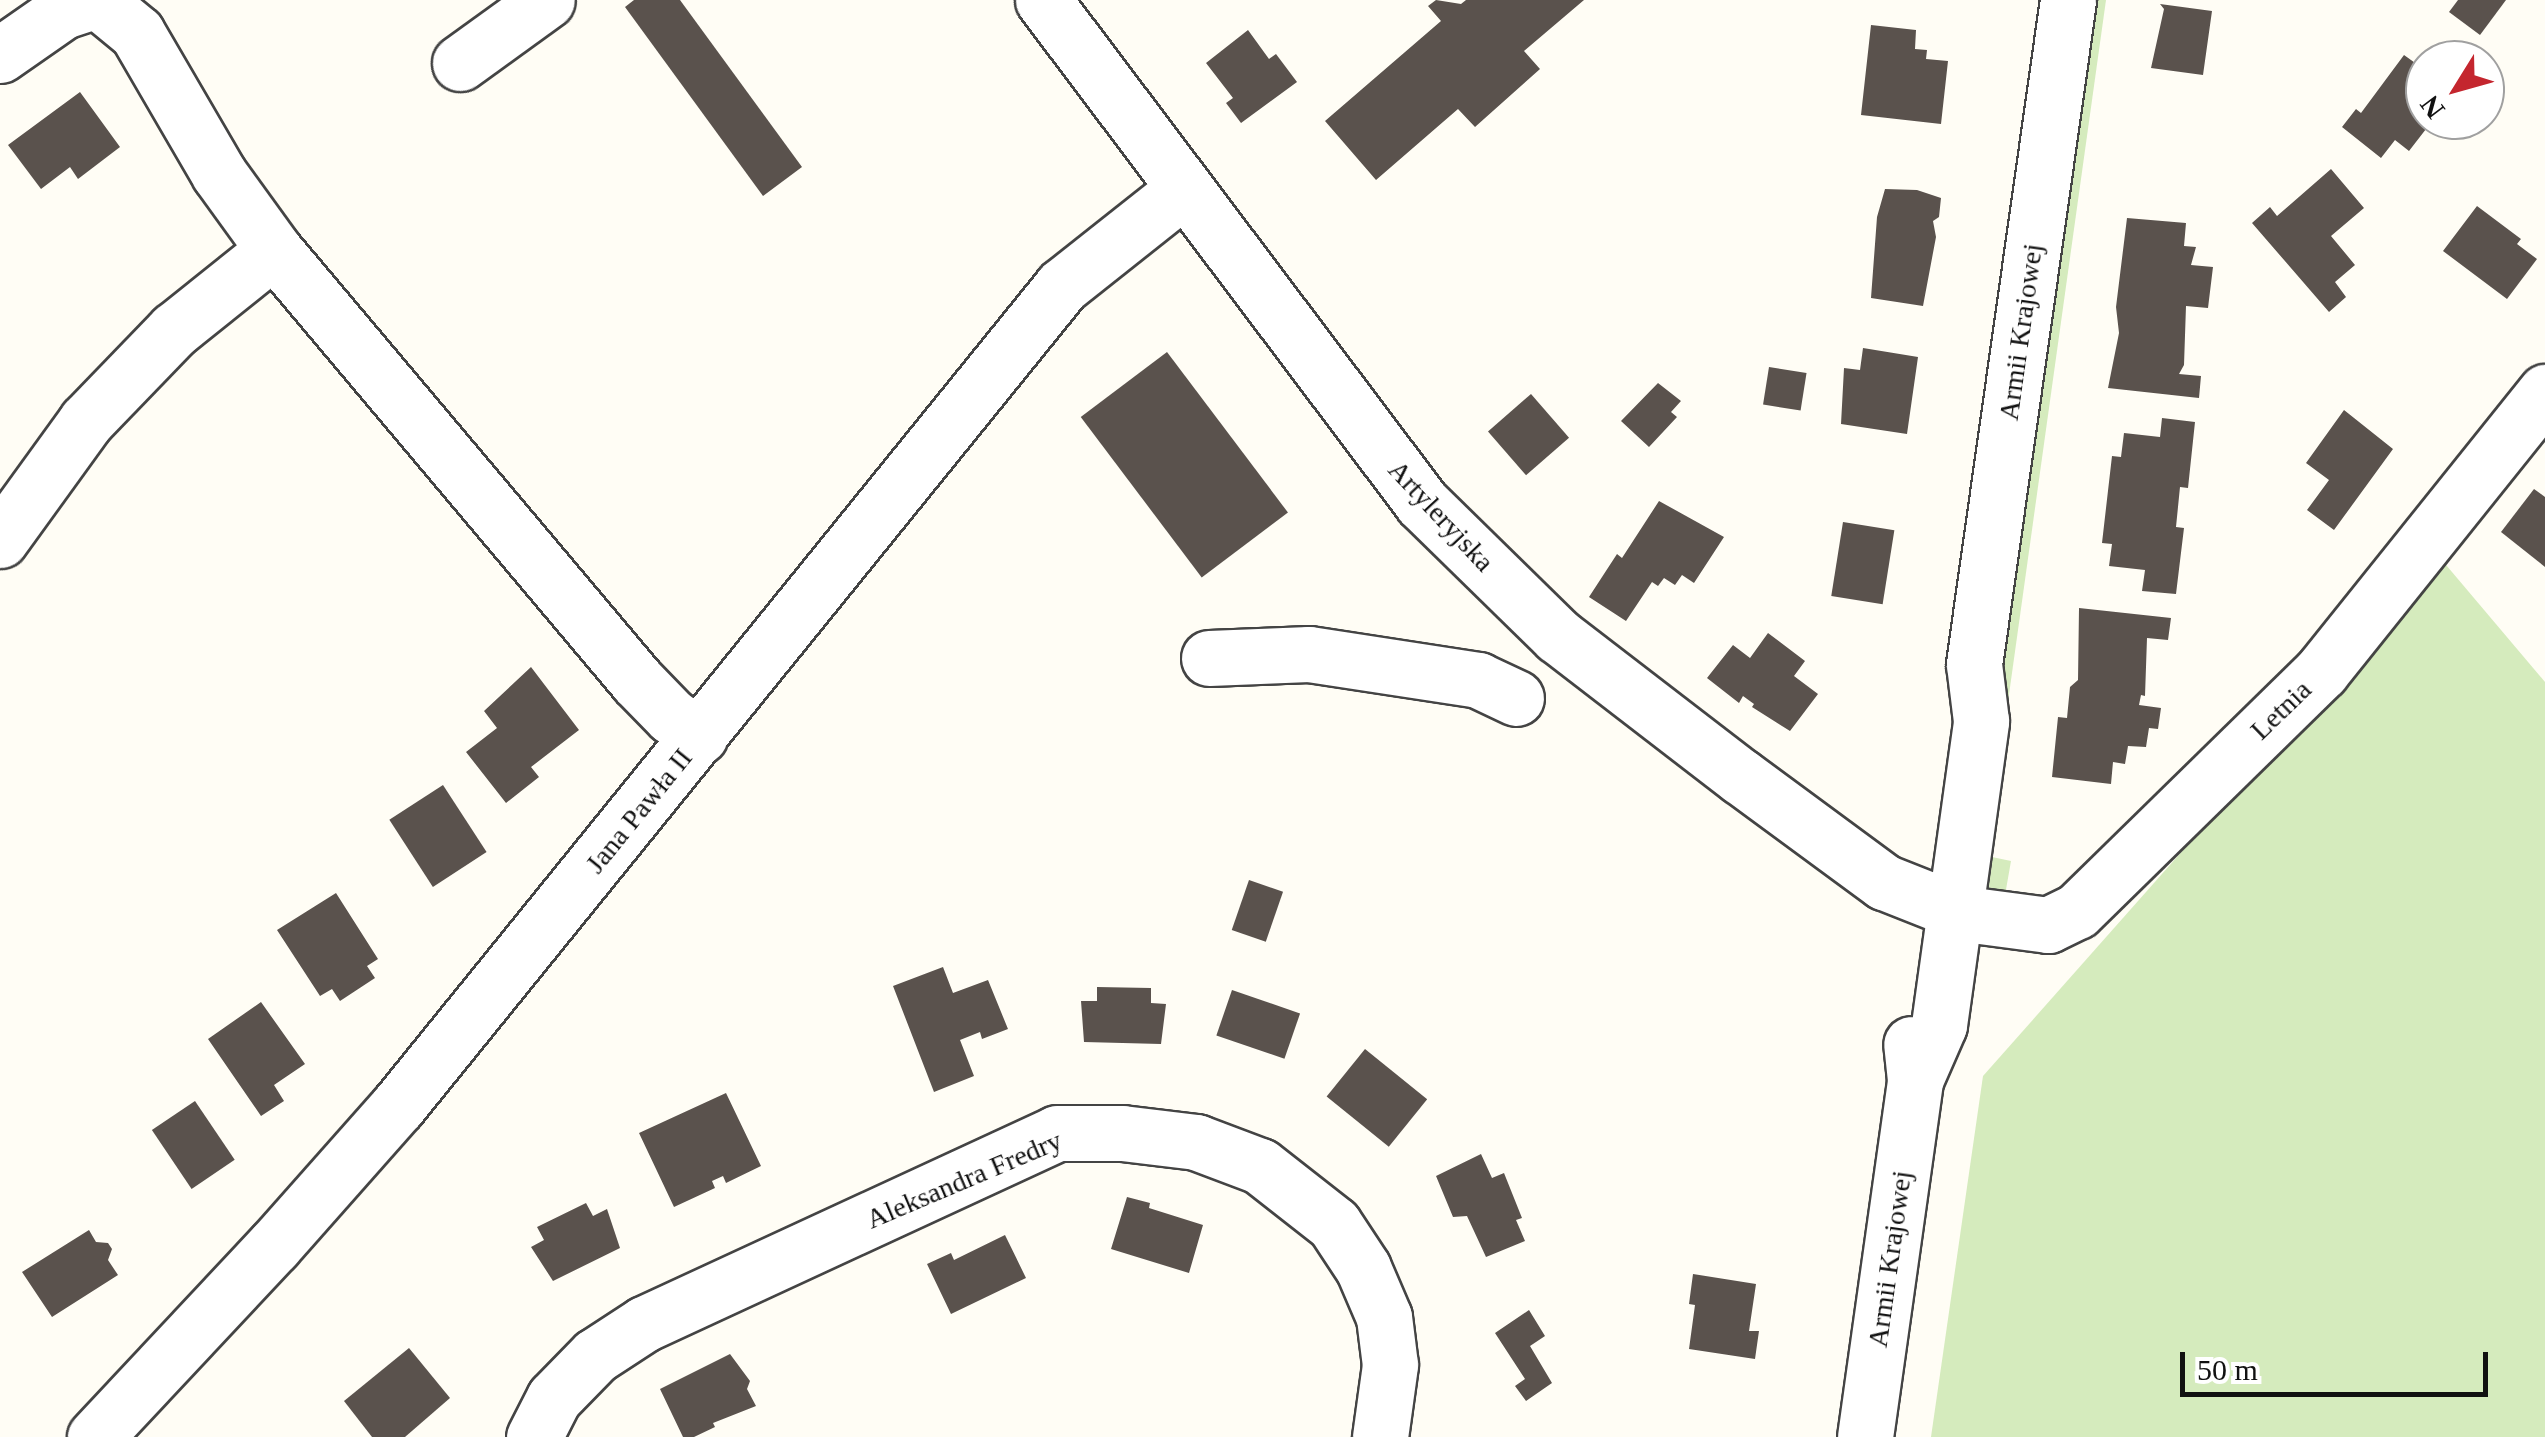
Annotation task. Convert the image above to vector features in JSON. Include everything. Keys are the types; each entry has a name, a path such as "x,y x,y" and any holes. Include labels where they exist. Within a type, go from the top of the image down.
{"street":[{"path":"0,55 63,10 97,0 137,33 219,174 274,250 637,681 671,716 700,736"},
{"path":"460,64 547,0"},
{"name":"Artyleryjska","path":"1043,0 1422,504 1558,636 1863,868 1939,906"},
{"name":"Armii Krajowej","path":"1866,1437 1915,1080 1939,1025 1939,906 1952,716 1974,664 2068,0"},
{"name":"Jana Pawła II","path":"95,1437 351,1160 700,736 1062,286 1183,190"},
{"path":"0,540 86,420 174,330 274,250"},
{"name":"Letnia","path":"1939,906 2033,925 2063,920 2077,911 2320,672 2545,392"},
{"path":"1210,658 1310,654 1478,680 1516,698"},
{"name":"Aleksandra Fredry","path":"534,1437 554,1398 581,1370 644,1324 1056,1134 1086,1133 1196,1142 1260,1166 1334,1224 1364,1268 1384,1317 1390,1365 1380,1437"}],"green space":[{"path":"2087,0 2106,0 2005,723 1993,718"},
{"path":"2441,559 2545,682 2545,1437 1931,1437 1983,1076"},
{"path":"2001,793 1992,857 2011,861 2004,901 1989,898 1972,864"}],"building":[{"path":"634,0 680,0 802,167 763,196 625,7"},
{"path":"1436,0 1461,4 1466,0 1584,0 1524,51 1540,69 1475,127 1458,109 1376,180 1325,121 1441,21 1428,6"},
{"path":"2458,0 2506,0 2480,35 2449,12"},
{"path":"2160,4 2212,11 2203,75 2151,68 2164,9"},
{"path":"1871,25 1916,30 1915,49 1927,50 1926,59 1948,61 1941,124 1861,115"},
{"path":"1248,30 1269,59 1276,54 1297,82 1241,123 1226,103 1233,98 1206,63"},
{"path":"2405,56 2405,140 2418,140 2409,151 2395,140 2381,158 2342,127 2356,109 2361,113"},
{"path":"80,92 120,147 78,179 70,167 41,189 8,145"},
{"path":"2331,169 2364,208 2331,236 2355,265 2335,282 2346,297 2329,312 2252,223 2270,207 2277,216"},
{"path":"1885,189 1917,190 1941,198 1939,217 1933,221 1936,237 1923,306 1871,298 1877,217"},
{"path":"2477,206 2521,239 2517,244 2537,259 2507,299 2443,251"},
{"path":"2127,218 2186,223 2184,246 2196,247 2191,265 2213,267 2208,308 2186,306 2184,365 2179,374 2201,376 2199,398 2108,388 2119,333 2116,307"},
{"path":"1863,348 1918,357 1907,434 1841,424 1844,368 1860,370"},
{"path":"1167,352 1288,513 1202,578 1081,417"},
{"path":"1769,367 1807,373 1801,410 1763,405"},
{"path":"1658,383 1681,401 1671,412 1677,417 1649,447 1621,421"},
{"path":"1531,394 1569,438 1526,475 1488,431"},
{"path":"2344,410 2393,449 2334,530 2307,510 2329,480 2306,463"},
{"path":"2162,418 2195,422 2188,488 2180,487 2176,527 2184,528 2176,594 2142,591 2145,570 2109,566 2112,544 2102,543 2112,456 2121,457 2124,433 2160,437"},
{"path":"2534,489 2545,497 2545,567 2501,532"},
{"path":"1659,501 1724,537 1694,583 1682,575 1675,585 1664,578 1658,586 1652,582 1626,621 1589,597 1617,554 1622,558"},
{"path":"1843,522 1894,530 1883,604 1831,596"},
{"path":"2079,608 2171,618 2168,640 2147,638 2145,696 2141,695 2139,705 2161,708 2158,729 2149,728 2146,747 2128,746 2125,764 2113,762 2111,784 2052,777 2058,717 2067,718 2070,687 2078,680"},
{"path":"1768,633 1805,661 1794,676 1818,694 1790,731 1752,707 1754,704 1743,696 1739,703 1707,678 1733,645 1750,658"},
{"path":"531,667 579,730 531,767 539,777 506,803 466,752 497,728 484,711"},
{"path":"443,785 487,852 433,887 389,820"},
{"path":"1249,880 1283,892 1266,942 1232,930"},
{"path":"336,893 378,959 367,966 375,978 340,1001 332,989 320,996 277,930"},
{"path":"943,967 953,993 988,980 1008,1029 982,1039 980,1032 960,1040 974,1076 934,1092 893,986"},
{"path":"1097,987 1151,988 1151,1003 1166,1004 1161,1044 1084,1042 1081,1001 1097,1001"},
{"path":"1232,990 1300,1013 1284,1059 1216,1035"},
{"path":"261,1002 305,1064 274,1085 284,1101 261,1116 208,1039"},
{"path":"1365,1049 1427,1099 1389,1147 1327,1096"},
{"path":"726,1093 761,1166 726,1183 723,1176 712,1181 715,1188 674,1207 639,1133"},
{"path":"195,1101 235,1160 192,1189 152,1130"},
{"path":"1481,1154 1492,1178 1504,1173 1522,1218 1516,1220 1525,1241 1486,1257 1467,1216 1453,1217 1436,1176"},
{"path":"1127,1197 1203,1225 1189,1273 1111,1249"},
{"path":"586,1203 593,1216 607,1209 620,1248 553,1281 531,1247 544,1240 537,1227"},
{"path":"89,1230 96,1242 108,1243 112,1249 108,1260 118,1275 52,1317 22,1272"},
{"path":"1005,1235 1026,1278 951,1314 927,1264 951,1253 954,1260"},
{"path":"1693,1274 1756,1284 1749,1331 1759,1331 1755,1359 1689,1349 1695,1305 1689,1304"},
{"path":"1529,1310 1545,1336 1530,1346 1552,1383 1526,1401 1515,1386 1525,1379 1495,1333"},
{"path":"409,1348 450,1398 405,1437 372,1437 344,1401"},
{"path":"730,1354 750,1381 747,1389 756,1406 713,1423 715,1427 694,1437 683,1437 660,1389"}]}
